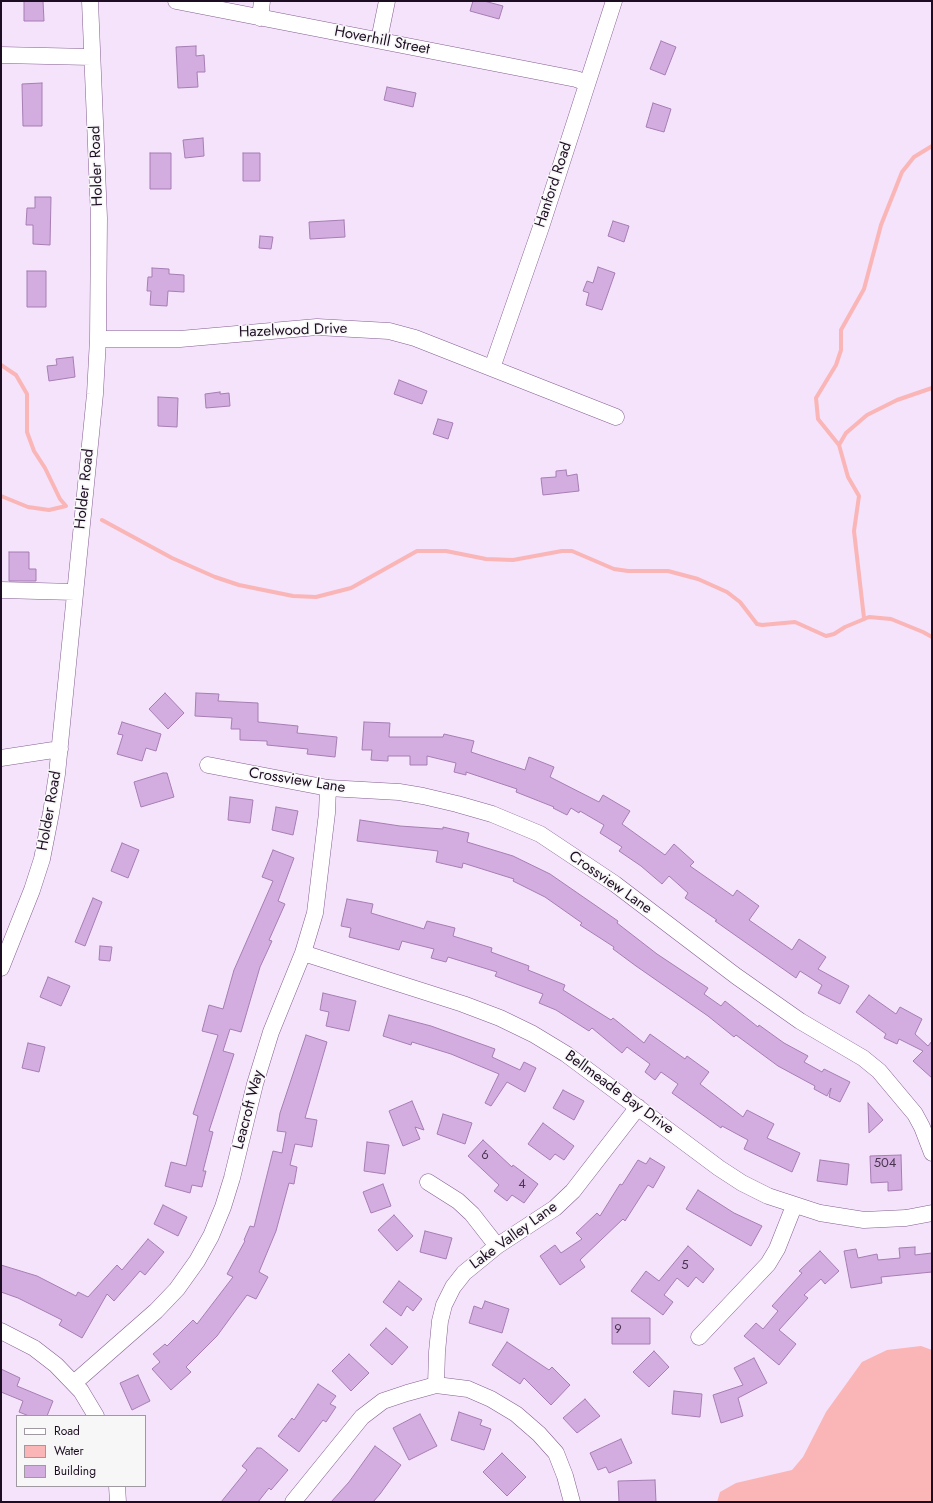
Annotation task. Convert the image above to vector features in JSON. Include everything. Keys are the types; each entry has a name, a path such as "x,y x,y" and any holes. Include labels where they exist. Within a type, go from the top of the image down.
{"street":[{"name":"Holder Road","path":"1,968 32,890 42,859 51,813 60,749 94,401 98,339 99,218 90,1"},
{"name":"Hoverhill Street","path":"176,1 576,79 587,84"},
{"path":"260,18 262,1"},
{"path":"380,40 387,1"},
{"name":"Hanford Road","path":"492,368 614,1"},
{"path":"1,55 92,57"},
{"name":"Hazelwood Drive","path":"98,339 180,338 317,327 389,331 415,338 616,417"},
{"path":"1,590 75,592"},
{"path":"1,758 60,749"},
{"name":"Crossview Lane","path":"208,765 328,788 399,792 450,802 492,814 540,834 615,884 736,976 800,1021 836,1041 868,1063 889,1082 915,1114 932,1152"},
{"name":"Leacroft Way","path":"74,1382 156,1312 177,1288 197,1261 211,1236 223,1208 232,1178 255,1084 271,1032 303,953 315,913 327,813 328,788"},
{"name":"Bellmeade Bay Drive","path":"303,953 463,1004 500,1018 532,1034 566,1054 742,1182 768,1196 794,1206 820,1213 864,1220 906,1218 932,1213"},
{"name":"Lake Valley Lane","path":"436,1385 438,1334 444,1305 453,1287 464,1273 497,1246 555,1208 573,1191 638,1107"},
{"path":"428,1182 458,1201 472,1214 497,1246"},
{"path":"699,1337 768,1264 778,1249 794,1206"},
{"path":"1,1331 34,1348 56,1364 74,1382 95,1415"},
{"path":"293,1502 362,1417 383,1401 436,1385 468,1390 491,1399 516,1414 539,1434 556,1453 566,1476 572,1502"},
{"path":"117,1487 118,1502"}],"water":[{"path":"921,1346 932,1350 932,1502 717,1502 720,1492 736,1483 792,1470 803,1457 826,1412 862,1362 887,1350"}],"building":[{"path":"24,1 43,1 44,21 24,21"},
{"path":"473,1 484,1 503,6 499,19 470,11"},
{"path":"661,41 676,47 665,75 650,69"},
{"path":"196,46 196,56 204,55 205,72 197,72 198,87 178,88 176,47"},
{"path":"42,83 42,126 23,126 22,84"},
{"path":"387,87 416,93 413,107 384,100"},
{"path":"653,103 671,109 664,132 646,127"},
{"path":"203,138 204,156 185,158 183,140"},
{"path":"150,153 171,153 171,189 150,189"},
{"path":"243,153 260,153 260,181 243,181"},
{"path":"35,197 51,197 50,245 33,244 33,225 26,225 27,208 35,208"},
{"path":"344,220 345,237 310,239 309,222"},
{"path":"613,221 629,226 624,242 608,236"},
{"path":"260,236 273,237 271,249 259,248"},
{"path":"598,267 615,273 602,310 586,305 589,293 583,291 587,281 593,283"},
{"path":"152,268 169,269 169,274 184,275 184,292 168,291 167,306 150,305 151,291 147,291 148,277 152,277"},
{"path":"27,271 46,271 46,307 27,307"},
{"path":"73,357 75,377 49,381 47,366 57,365 56,359"},
{"path":"399,380 427,391 422,404 394,394"},
{"path":"220,392 220,394 229,393 230,406 206,408 205,394"},
{"path":"158,397 178,398 177,427 158,426"},
{"path":"438,419 453,423 448,439 433,434"},
{"path":"566,470 567,476 577,474 579,491 543,495 541,478 556,477 556,471"},
{"path":"9,552 29,552 29,569 36,569 36,581 9,581"},
{"path":"165,693 184,713 168,729 149,709"},
{"path":"196,693 219,694 218,701 258,703 258,722 298,726 297,733 337,737 335,757 307,754 308,749 267,745 267,741 240,740 240,729 231,729 232,718 195,716"},
{"path":"122,722 161,734 156,751 146,748 142,761 117,754 123,735 118,734"},
{"path":"364,722 390,723 389,737 443,737 444,734 474,741 471,752 525,770 529,757 554,767 550,777 599,802 603,795 630,811 622,824 665,855 674,844 694,862 690,866 733,896 737,890 759,906 749,920 792,950 799,939 826,957 818,969 849,986 840,1004 818,993 822,985 800,971 796,978 715,921 717,920 685,898 688,893 669,876 662,884 641,866 619,851 622,847 600,833 604,825 580,811 579,813 571,808 567,815 553,808 554,807 516,792 517,789 466,772 466,775 454,772 456,763 427,756 427,765 410,765 410,756 388,756 388,761 371,760 372,750 362,750"},
{"path":"167,773 174,797 141,807 134,782"},
{"path":"230,797 253,800 250,823 228,820"},
{"path":"276,807 298,811 293,835 272,830"},
{"path":"360,820 400,826 443,829 443,827 469,833 467,842 513,856 550,874 618,921 617,923 657,954 708,988 704,994 721,1006 725,1001 758,1027 759,1025 784,1043 808,1056 804,1062 822,1072 824,1069 850,1082 840,1102 829,1097 831,1088 827,1096 814,1089 815,1086 778,1066 736,1035 734,1037 708,1016 613,949 614,947 580,925 582,923 545,897 513,881 514,879 463,863 462,868 436,862 438,851 357,841"},
{"path":"122,843 139,850 128,878 111,871"},
{"path":"273,850 294,858 278,901 285,904 269,940 272,941 260,967 241,1032 230,1029 223,1051 234,1054 209,1131 213,1132 203,1171 206,1171 202,1187 192,1185 190,1193 165,1186 171,1162 186,1166 198,1116 193,1114 218,1035 202,1031 209,1005 223,1009 234,970 273,881 262,877"},
{"path":"93,898 102,902 85,946 75,942"},
{"path":"347,899 373,904 371,913 424,929 427,921 455,928 453,936 492,948 491,952 529,966 528,970 565,985 563,990 611,1020 613,1018 644,1043 650,1034 685,1059 687,1056 709,1072 700,1084 743,1117 747,1110 774,1124 767,1138 800,1153 792,1172 744,1149 748,1140 722,1126 721,1128 672,1093 678,1084 661,1072 655,1080 645,1072 650,1064 627,1047 622,1053 592,1028 589,1031 556,1010 539,1003 543,994 495,976 497,972 448,957 446,962 431,958 434,949 402,941 399,950 349,937 351,928 341,926"},
{"path":"100,946 112,947 110,961 99,960"},
{"path":"48,977 70,986 61,1006 40,997"},
{"path":"323,993 356,1001 349,1031 326,1026 329,1012 320,1010"},
{"path":"869,995 896,1014 900,1007 922,1019 915,1034 928,1046 932,1041 932,1078 913,1061 923,1051 899,1039 897,1044 884,1038 886,1034 856,1012"},
{"path":"389,1015 431,1026 495,1049 492,1057 520,1070 524,1062 536,1068 525,1092 507,1082 491,1106 485,1103 499,1074 451,1054 412,1042 411,1045 383,1036"},
{"path":"306,1035 327,1042 305,1118 317,1120 312,1147 295,1144 290,1165 297,1167 294,1184 289,1183 276,1231 259,1272 268,1277 256,1299 247,1295 217,1336 186,1367 191,1372 171,1390 152,1369 160,1362 153,1354 165,1344 167,1346 193,1320 197,1324 233,1277 227,1274 245,1241 244,1240 250,1226 254,1227 273,1151 282,1153 286,1132 277,1131 280,1113"},
{"path":"28,1043 45,1047 39,1072 22,1068"},
{"path":"563,1090 584,1101 574,1120 553,1108"},
{"path":"412,1101 424,1130 415,1127 420,1139 403,1146 389,1111"},
{"path":"868,1103 883,1120 869,1133"},
{"path":"443,1114 472,1123 465,1144 437,1134"},
{"path":"543,1123 574,1146 564,1160 555,1154 550,1160 528,1144"},
{"path":"483,1140 512,1167 513,1165 538,1184 524,1203 512,1195 507,1201 494,1191 499,1185 468,1156"},
{"path":"367,1142 389,1145 385,1174 364,1171"},
{"path":"901,1155 902,1190 888,1191 888,1182 871,1183 870,1156"},
{"path":"650,1158 665,1167 653,1188 648,1185 625,1221 623,1219 580,1260 585,1267 560,1285 540,1256 555,1245 561,1253 582,1239 576,1233 597,1213 600,1216 620,1184 622,1185 638,1160 646,1164"},
{"path":"820,1160 849,1164 847,1185 817,1181"},
{"path":"383,1184 391,1206 371,1213 363,1192"},
{"path":"698,1190 734,1213 762,1226 751,1246 686,1209"},
{"path":"163,1205 187,1217 178,1236 154,1224"},
{"path":"394,1215 413,1236 397,1251 378,1230"},
{"path":"425,1231 452,1238 446,1259 420,1252"},
{"path":"148,1239 164,1252 145,1275 140,1271 114,1301 107,1294 82,1338 59,1325 62,1320 18,1298 1,1292 1,1265 37,1276 76,1296 78,1292 88,1297 117,1265 122,1270"},
{"path":"688,1246 714,1269 703,1283 696,1277 688,1287 677,1278 664,1295 673,1302 663,1315 631,1291 646,1271 659,1281"},
{"path":"915,1247 915,1255 932,1253 932,1272 881,1277 882,1283 851,1288 844,1251 856,1249 858,1258 877,1254 878,1260 900,1258 899,1248"},
{"path":"820,1251 839,1271 825,1284 821,1279 804,1295 808,1298 779,1330 796,1344 779,1365 744,1336 756,1323 763,1329 778,1311 772,1306 802,1273 799,1271"},
{"path":"399,1281 422,1299 413,1311 407,1306 401,1316 383,1302"},
{"path":"485,1301 509,1309 502,1333 469,1323 474,1306 482,1309"},
{"path":"612,1318 650,1318 650,1344 612,1344"},
{"path":"386,1328 408,1347 392,1365 370,1345"},
{"path":"507,1342 549,1370 552,1367 570,1385 551,1405 524,1378 520,1384 492,1365"},
{"path":"654,1351 669,1367 649,1387 633,1372"},
{"path":"349,1354 369,1373 351,1391 332,1371"},
{"path":"754,1358 767,1383 738,1398 743,1416 721,1423 713,1395 743,1385 734,1368"},
{"path":"1,1369 20,1378 17,1386 53,1401 47,1415 26,1415 19,1412 23,1401 1,1392"},
{"path":"138,1375 150,1401 132,1410 120,1383"},
{"path":"318,1384 336,1396 330,1404 336,1407 326,1422 323,1420 299,1452 278,1436 292,1418 294,1420"},
{"path":"674,1391 702,1394 700,1417 672,1414"},
{"path":"585,1399 600,1416 577,1433 563,1418"},
{"path":"459,1412 482,1420 480,1425 491,1429 484,1450 451,1440"},
{"path":"420,1414 437,1446 409,1460 393,1428"},
{"path":"621,1439 632,1463 609,1473 606,1467 598,1470 590,1453"},
{"path":"375,1446 401,1465 380,1494 373,1502 331,1502 349,1482"},
{"path":"257,1448 261,1448 288,1470 271,1490 269,1488 258,1502 221,1502 247,1470 242,1466"},
{"path":"502,1453 526,1477 507,1496 483,1472"},
{"path":"655,1480 656,1502 619,1502 618,1481"}],"waterway":[{"path":"864,618 854,531 859,496 848,477 839,445 818,419 816,398 836,365 841,350 841,330 864,289 881,225 902,172 914,157 932,146"},
{"path":"1,365 16,375 27,394 27,432 34,451 45,468 60,499 66,506 49,510 28,507 1,496"},
{"path":"839,445 846,433 867,415 897,400 932,388"},
{"path":"102,520 172,558 215,577 239,585 293,596 316,597 351,588 417,551 446,551 486,559 513,560 562,551 572,551 614,569 628,571 668,571 698,579 727,592 740,602 757,624 762,625 795,622 826,636 834,634 845,627 869,617 891,619 932,637"}]}
